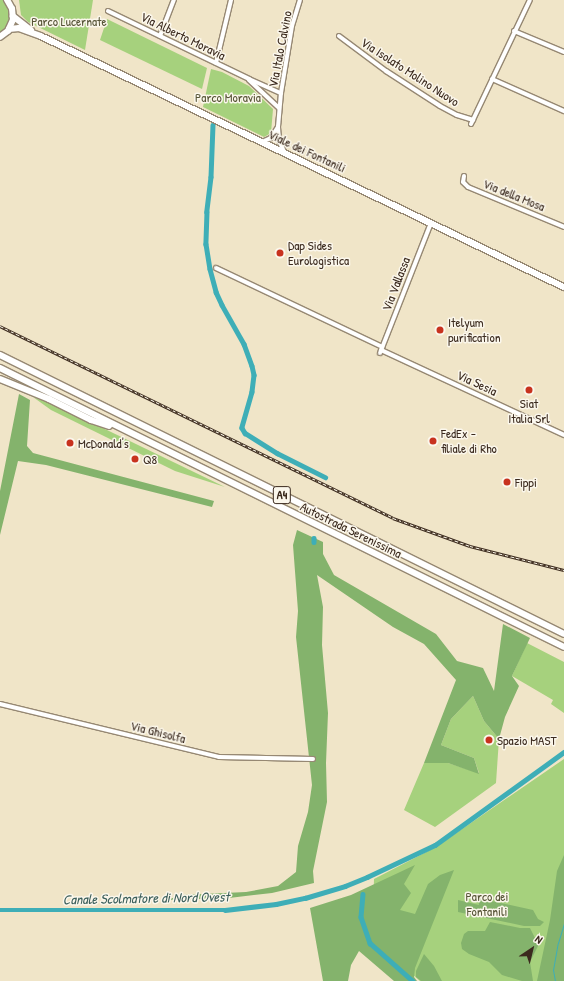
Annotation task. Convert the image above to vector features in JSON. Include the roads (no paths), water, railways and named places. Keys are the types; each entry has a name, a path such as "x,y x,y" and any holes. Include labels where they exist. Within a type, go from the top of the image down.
{"highway":[{"name":"Autostrada Serenissima","path":"0,355 564,634"},
{"name":"Autostrada Serenissima","path":"0,368 564,647"},
{"path":"0,380 49,399 91,420 128,432"}],"main road":[{"path":"0,37 9,28 13,16 11,3 7,0"},
{"name":"Viale dei Fontanili","path":"13,16 20,23 41,36"},
{"name":"Viale dei Fontanili","path":"9,28 19,28 41,36 564,287"}],"street":[{"path":"160,36 174,0"},
{"path":"216,63 231,0"},
{"name":"Via Italo Calvino","path":"284,152 279,140 278,127 281,93 292,26 300,0"},
{"path":"530,0 492,79 564,111"},
{"name":"Via Alberto Moravia","path":"108,11 281,93"},
{"path":"514,31 564,52"},
{"name":"Via Isolato Molino Nuovo","path":"339,36 386,71 440,106 472,122 492,79"},
{"name":"Via Alberto Moravia","path":"249,79 280,108"},
{"path":"262,142 272,138 278,127"},
{"name":"Via della Mosa","path":"464,176 463,182 468,187 564,227"},
{"name":"Via Vallassa","path":"381,350 431,223"},
{"name":"Via Sesia","path":"216,268 381,350 564,435"},
{"name":"Via Ghisolfa","path":"0,704 219,757 313,759"}],"waterway":[{"path":"213,125 206,244 216,292 244,344 254,375 252,392 242,428 245,433 277,453 325,477"},
{"name":"Canale Scolmatore di Nord Ovest","path":"0,910 225,910 276,904 305,898 345,886 435,845 564,752"},
{"path":"363,894 361,917 370,943 413,981"},
{"path":"555,981 553,970 558,943 564,923"}],"railway":[{"path":"0,326 393,518 470,546 564,570"}],"place":[{"name":"Dap Sides Eurologistica","path":"280,253"},
{"name":"Itelyum purification","path":"440,330"},
{"name":"Siat Italia Srl","path":"529,390"},
{"name":"FedEx - filiale di Rho","path":"433,441"},
{"name":"McDonald's","path":"70,443"},
{"name":"Q8","path":"135,459"},
{"name":"Fippi","path":"507,482"},
{"name":"Spazio MAST","path":"489,740"}],"park label":[{"name":"Parco Lucernate","path":"69,21"},
{"name":"Parco Moravia","path":"228,97"},
{"name":"Parco dei Fontanili","path":"487,904"}]}
